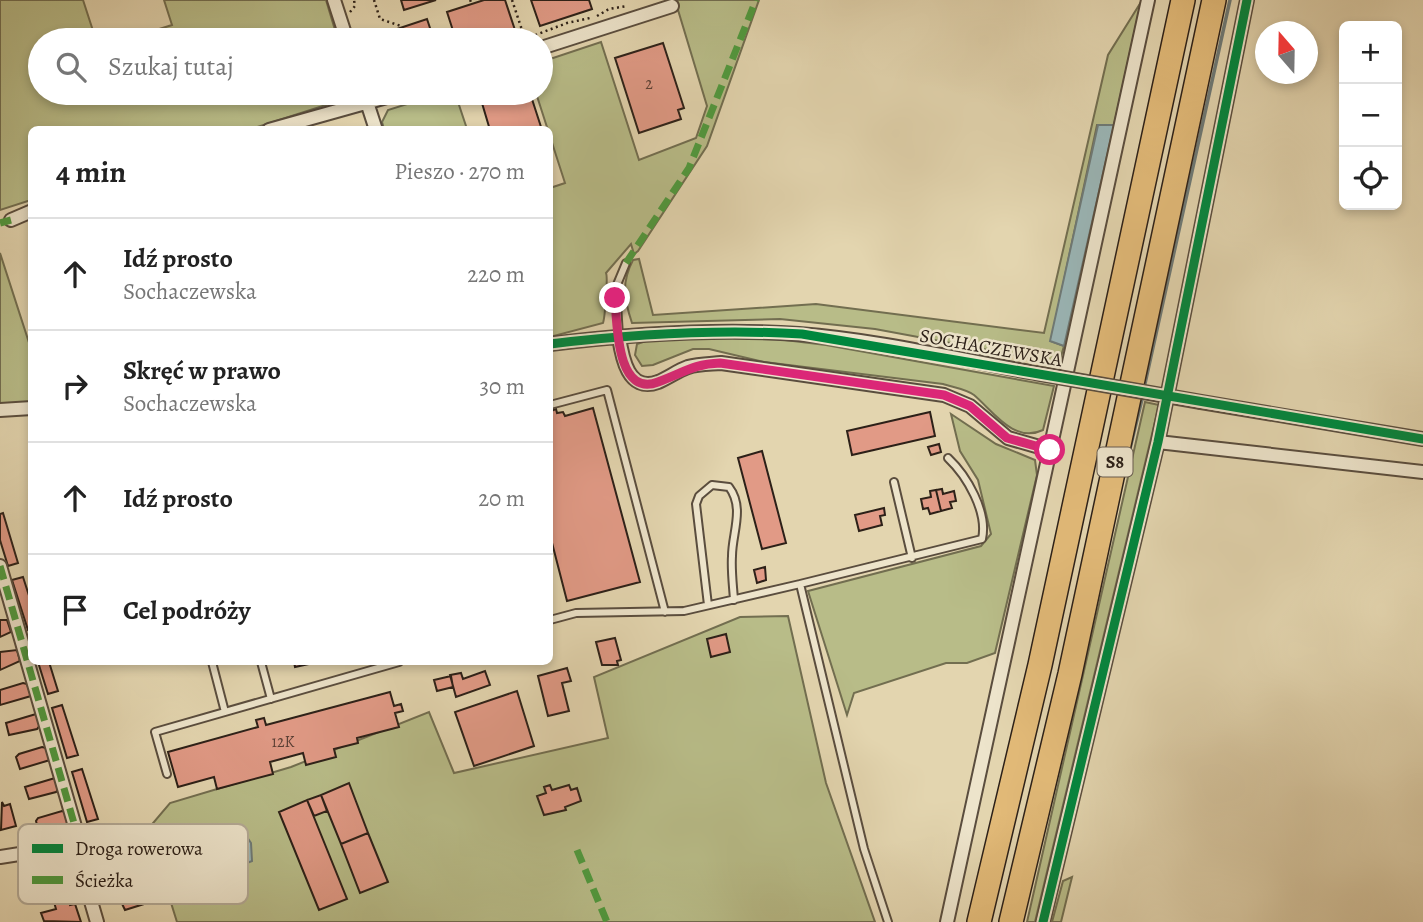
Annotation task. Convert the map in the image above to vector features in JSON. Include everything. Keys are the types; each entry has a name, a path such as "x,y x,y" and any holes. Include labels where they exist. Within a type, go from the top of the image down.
{"highway":[{"name":"S8","path":"979,922 1040,665 1183,0"},
{"name":"S8","path":"1010,922 1073,661 1214,0"}],"street":[{"path":"334,0 343,28"},
{"path":"947,922 1149,0"},
{"path":"1043,922 1158,442 1248,0"},
{"path":"553,44 672,6"},
{"path":"282,126 345,105"},
{"path":"368,105 375,126"},
{"path":"11,220 28,213"},
{"name":"SOCHACZEWSKA","path":"553,344 619,337 736,331 802,334 1423,439"},
{"path":"619,337 627,371 637,381 646,384 656,383 687,367 720,363 944,395 970,406 1007,438 1050,450"},
{"path":"0,410 28,408"},
{"path":"1158,442 1423,472"},
{"path":"0,566 28,663"},
{"path":"28,665 74,824"},
{"path":"0,857 18,854"},
{"path":"92,904 97,922"}],"lane":[{"path":"619,337 616,287 626,263"},
{"path":"553,404 607,390 665,612"},
{"path":"553,619 576,613 665,612 708,605 982,539 984,530 980,513 963,472 948,458"},
{"path":"894,482 912,558"},
{"path":"708,605 696,504 699,496 712,485 729,487 736,500 736,529 732,554 734,600"},
{"path":"800,584 864,849 888,922"},
{"path":"213,665 225,712"},
{"path":"262,665 271,699"},
{"path":"167,774 155,732 390,665"}],"path":[{"path":"374,0 380,19 401,26"},
{"path":"512,0 521,28"},
{"path":"553,29 609,9 631,5"}],"green space":[{"path":"0,0 83,0 92,28 28,28 28,105 326,105 260,126 28,126 28,201 0,210"},
{"path":"164,0 326,0 334,28 162,28 172,25"},
{"path":"675,0 759,0 707,146 638,251 634,254 631,244 606,273 603,323 553,336 553,187 565,183 553,146 553,126 547,126 540,105 553,105 553,58 601,42 639,160 696,138 707,106"},
{"path":"1141,2 1114,125 1097,125 1051,341 1064,346 1059,363 875,329 780,319 632,323 625,284 633,260 639,259 653,315 816,304 1044,333 1108,55"},
{"path":"404,105 459,105 466,126 383,126 382,122 388,110"},
{"path":"0,253 28,340 28,404 0,407"},
{"path":"658,337 761,337 826,345 1054,386 1043,430 1023,433 1005,424 971,393 943,384 764,362 709,349 693,349 653,365 642,366 635,355 637,344"},
{"path":"1145,402 1159,405 1035,922 1027,922"},
{"path":"951,414 996,444 1035,460 1037,475 995,653 967,663 946,663 854,693 847,715 808,591 981,546 991,534 978,480 960,451"},
{"path":"788,616 826,783 875,922 177,922 171,904 248,904 248,824 152,824 170,803 291,767 429,712 454,773 608,738 594,677 740,617"},
{"path":"1072,877 1061,922 1052,922 1063,881"}],"water":[{"path":"1098,125 1114,125 1064,346 1050,341"},
{"path":"248,838 251,843 252,861 248,863"}],"building":[{"path":"401,0 436,0 404,10"},
{"path":"484,0 505,0 514,28 452,28 447,12"},
{"path":"531,0 589,0 592,9 540,26"},
{"path":"427,19 430,28 400,28"},
{"path":"663,43 684,108 678,110 681,119 639,133 615,58"},
{"path":"483,105 534,105 541,126 489,126"},
{"path":"593,408 640,582 567,601 553,547 553,410 563,412 565,416"},
{"path":"930,412 935,436 852,455 847,431"},
{"path":"939,444 941,452 931,455 928,447"},
{"path":"762,451 786,543 762,549 738,458"},
{"path":"942,489 943,494 954,491 956,501 950,502 952,508 941,511 936,490"},
{"path":"936,490 941,511 930,514 928,508 923,509 921,499 931,497 930,491"},
{"path":"884,508 885,515 880,516 882,525 859,531 855,515"},
{"path":"3,513 18,563 8,566 0,540 0,514"},
{"path":"765,567 766,580 757,583 754,570"},
{"path":"23,577 28,593 28,630 12,580"},
{"path":"0,620 7,620 11,632 0,637"},
{"path":"726,634 730,652 711,657 707,639"},
{"path":"615,638 621,660 617,661 618,665 602,665 596,642"},
{"path":"17,650 20,661 0,670 0,652"},
{"path":"39,665 50,665 58,691 48,694"},
{"path":"567,668 571,681 562,683 569,711 548,716 538,676"},
{"path":"485,671 490,685 456,697 450,675 461,673 463,679"},
{"path":"451,676 453,687 437,691 434,680"},
{"path":"27,684 31,696 0,705 0,690"},
{"path":"517,691 534,746 474,766 455,712"},
{"path":"390,692 394,706 401,704 403,711 395,713 399,727 357,738 358,743 334,749 336,757 306,765 303,753 270,762 273,774 217,789 214,777 178,787 168,752 258,727 256,720 264,718 266,725"},
{"path":"62,705 78,755 67,758 52,708"},
{"path":"36,714 40,725 37,729 9,735 6,723"},
{"path":"46,748 50,760 20,769 16,757 19,754"},
{"path":"82,769 98,819 87,822 72,772"},
{"path":"55,778 59,789 56,792 29,799 25,787"},
{"path":"349,783 368,833 341,844 321,795"},
{"path":"550,785 552,790 569,785 571,790 577,788 581,801 565,807 566,810 544,815 537,796 546,793 544,787"},
{"path":"321,795 327,811 314,816 307,800"},
{"path":"307,800 347,899 319,910 279,812"},
{"path":"2,802 4,806 10,804 16,826 1,830"},
{"path":"62,811 66,812 69,824 37,824 38,818"},
{"path":"368,833 388,882 360,893 341,844"},
{"path":"55,904 75,904 81,922 44,921 41,913 56,909"},
{"path":"122,904 144,904 125,910"}],"waterway":[{"path":"1144,388 1230,0"},
{"path":"1125,469 1143,395"}],"marked path":[{"path":"626,263 689,168 756,0"},
{"path":"0,223 11,220"},
{"path":"0,566 28,663"},
{"path":"28,665 74,824"},
{"path":"577,850 607,922"}],"cycle path":[{"path":"1043,922 1158,442 1247,0"},
{"path":"553,344 676,333 802,334 1423,439"}],"route":[{"path":"615,298 622,359 631,377 637,381 656,383 687,367 720,363 944,395 970,406 1007,438 1050,450"}]}
